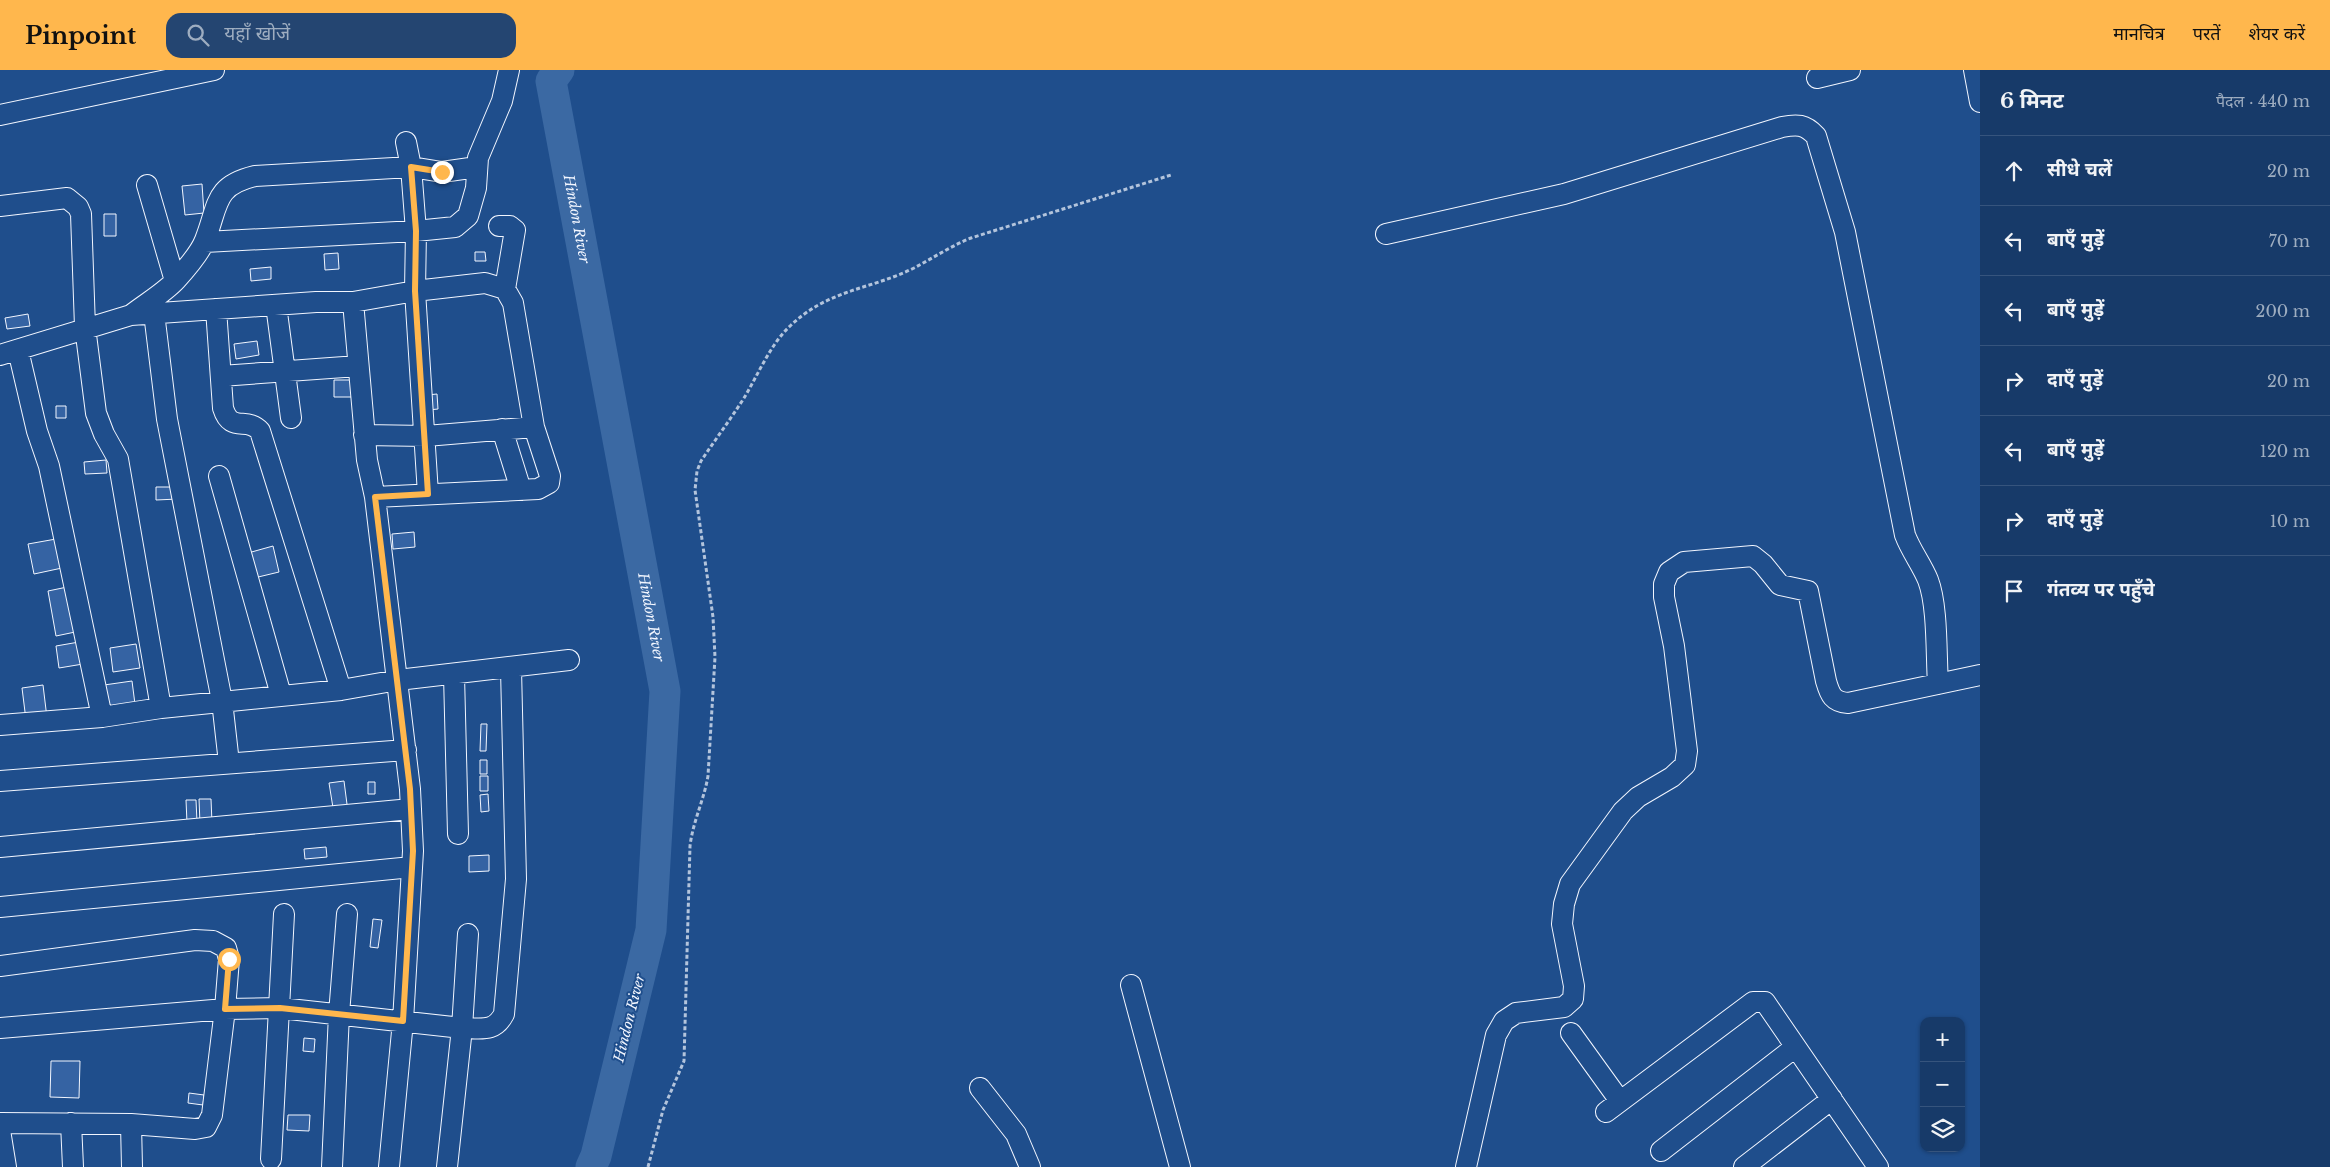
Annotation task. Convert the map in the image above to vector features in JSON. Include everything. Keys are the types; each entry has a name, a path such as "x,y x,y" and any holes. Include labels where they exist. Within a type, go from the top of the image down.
{"street":[{"path":"0,115 214,70"},
{"path":"205,242 416,231 455,226 463,222 468,216 476,188 482,146 502,101 509,70"},
{"path":"1817,78 1850,70"},
{"path":"1974,70 1980,102"},
{"path":"1386,234 1564,194 1782,127 1797,124 1808,127 1816,136 1845,232 1905,535 1912,554 1928,579 1932,596 1938,684"},
{"path":"406,142 411,167 416,231 415,291 426,436 428,494"},
{"path":"130,315 175,281 205,242 216,202 225,189 238,180 256,176 411,167 442,172 478,167"},
{"path":"147,185 175,281"},
{"path":"0,206 67,198 78,207 81,214 85,327 96,413 118,459 161,708"},
{"path":"375,497 538,489 548,483 550,476 534,427 513,303 505,288 515,230 510,226 499,226"},
{"path":"102,717 49,466 9,353 85,327 130,315 216,308 353,302 415,291 485,283 505,288"},
{"path":"353,302 364,434 367,460 375,497 398,680 411,808 412,867 403,1021 389,1167"},
{"path":"276,305 291,418"},
{"path":"216,308 226,416 232,423 251,426 260,431 341,690"},
{"path":"154,313 167,419 222,701 229,763"},
{"path":"221,376 358,366"},
{"path":"364,434 426,436 534,427"},
{"path":"502,430 521,490"},
{"path":"219,476 281,696"},
{"path":"1466,1167 1496,1035 1504,1021 1516,1013 1564,1007 1573,999 1574,986 1562,924 1564,904 1570,884 1623,811 1638,797 1666,781 1685,765 1688,751 1674,646 1664,598 1664,584 1669,572 1684,562 1753,556 1763,564 1780,585 1808,591 1830,696 1838,702 1848,703 1980,675"},
{"path":"0,725 102,717 222,701 341,690 398,680 511,669 569,660"},
{"path":"0,1028 225,1009 280,1008 462,1028 489,1028 498,1024 504,1014 516,879 511,669"},
{"path":"454,675 458,834"},
{"path":"0,781 406,750"},
{"path":"0,848 411,808"},
{"path":"0,907 412,867"},
{"path":"271,1159 284,914"},
{"path":"332,1167 339,1014 347,914"},
{"path":"447,1167 462,1028 468,934"},
{"path":"0,966 195,940 213,941 226,948 229,959 212,1115 206,1127 195,1129 131,1124 0,1122"},
{"path":"1131,985 1180,1167"},
{"path":"1571,1033 1613,1107 1753,1002 1765,1002 1794,1048 1832,1099 1869,1164"},
{"path":"1661,1151 1794,1048"},
{"path":"980,1088 1016,1134 1030,1167"},
{"path":"1744,1167 1832,1099"},
{"path":"71,1123 73,1167"},
{"path":"131,1124 132,1167"},
{"path":"0,1130 6,1167"}],"path":[{"path":"648,1167 663,1110 684,1061 690,846 694,819 705,792 708,776 715,657 713,617 695,490 697,471 701,461 744,398 776,342 787,329 816,306 846,291 914,268 946,249 971,238 1171,174"}],"building":[{"path":"202,184 204,213 185,215 182,186"},
{"path":"104,214 116,214 116,236 104,236"},
{"path":"475,252 485,252 486,261 475,261"},
{"path":"338,253 339,269 325,270 324,254"},
{"path":"271,267 271,279 251,281 250,269"},
{"path":"28,314 30,326 7,329 5,318"},
{"path":"257,341 259,355 236,359 234,344"},
{"path":"334,380 352,380 352,397 334,397"},
{"path":"437,394 438,409 428,410 427,395"},
{"path":"56,406 66,406 66,418 56,418"},
{"path":"106,460 107,473 85,474 84,462"},
{"path":"156,487 178,487 178,499 156,500"},
{"path":"414,532 415,547 393,549 392,534"},
{"path":"56,539 62,568 34,574 28,544"},
{"path":"273,546 279,572 254,578 248,553"},
{"path":"72,586 80,631 56,636 48,591"},
{"path":"79,642 83,664 59,668 56,646"},
{"path":"136,644 140,668 113,672 110,648"},
{"path":"132,681 136,712 108,716 104,685"},
{"path":"43,685 47,718 26,720 22,688"},
{"path":"481,724 487,724 486,751 480,751"},
{"path":"480,760 487,760 487,774 480,774"},
{"path":"480,776 488,776 488,791 480,791"},
{"path":"344,781 348,812 334,814 329,783"},
{"path":"368,782 375,782 375,794 368,794"},
{"path":"488,794 489,811 481,812 480,795"},
{"path":"199,799 211,799 212,823 200,824"},
{"path":"186,800 196,800 197,822 187,823"},
{"path":"326,847 327,857 305,859 304,849"},
{"path":"489,855 489,871 469,872 469,856"},
{"path":"373,919 382,920 378,948 370,947"},
{"path":"304,1038 315,1039 314,1052 303,1051"},
{"path":"51,1061 80,1061 79,1098 50,1097"},
{"path":"189,1093 204,1095 203,1105 188,1103"},
{"path":"288,1115 310,1115 309,1131 287,1130"}],"waterway":[{"name":"Hindon River","path":"559,70 551,81 665,691 651,930 596,1156 591,1167"}],"route":[{"path":"229,959 225,1009 280,1008 403,1021 413,851 410,789 375,497 428,494 426,436 415,291 416,231 411,167 442,172"}]}
